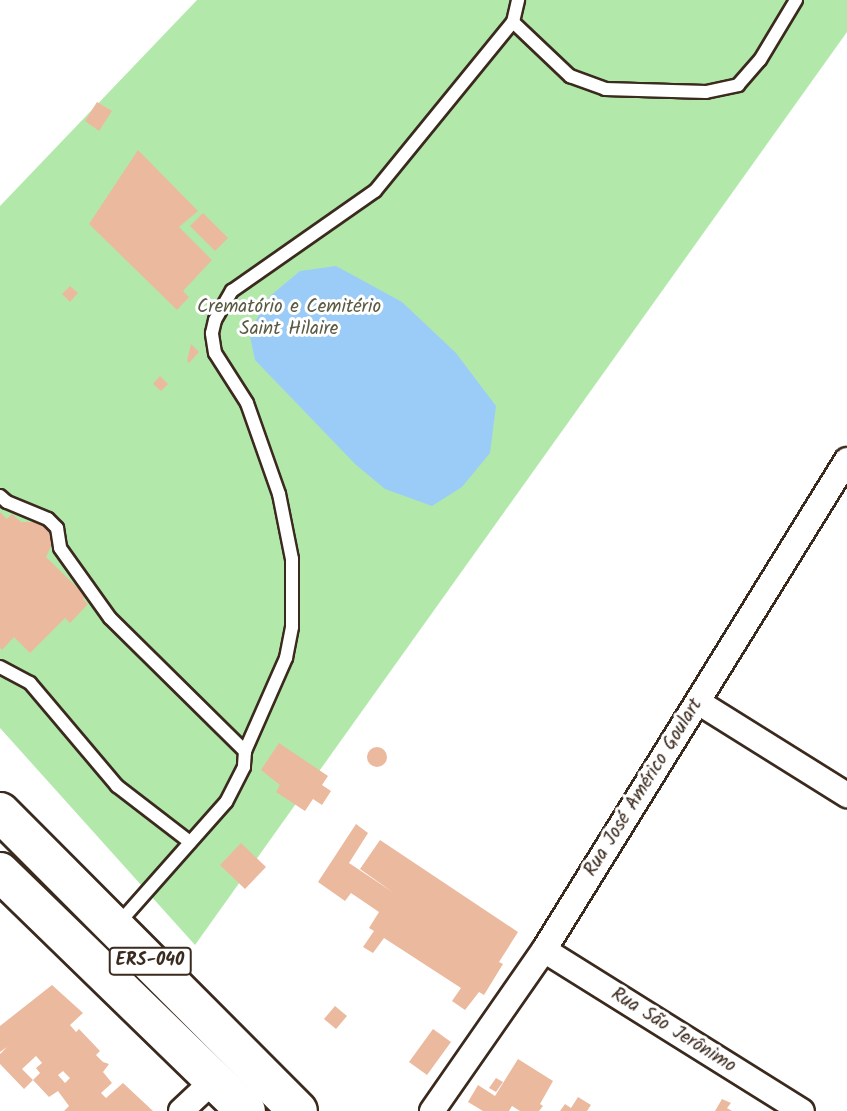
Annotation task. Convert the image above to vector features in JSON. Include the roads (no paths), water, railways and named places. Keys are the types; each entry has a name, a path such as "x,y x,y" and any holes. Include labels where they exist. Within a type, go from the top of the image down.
{"main road":[{"name":"ERS-040","path":"0,812 298,1111"},
{"name":"ERS-040","path":"0,872 246,1111"}],"street":[{"name":"Rua José Américo Goulart","path":"432,1111 544,950 847,460"},
{"path":"698,702 847,795"},
{"name":"Rua São Jerônimo","path":"544,950 802,1111"},
{"path":"181,1111 214,1080"}],"lane":[{"path":"116,926 226,802 244,767 245,751 286,658 292,627 292,559 279,494 247,403 215,353 212,334 215,320 232,290 375,191 513,22 518,0"},
{"path":"513,22 570,76 605,89 706,92 738,85 760,60 796,0"},
{"path":"0,496 7,502 48,519 57,528 60,548 110,618 245,751"},
{"path":"0,667 30,683 117,786 190,842"}],"water":[{"path":"336,266 402,302 456,353 496,406 490,453 462,487 432,506 385,489 355,464 255,360 249,332 270,296 300,271"}],"park label":[{"name":"Crematório e Cemitério Saint Hilaire","path":"289,319"}]}
